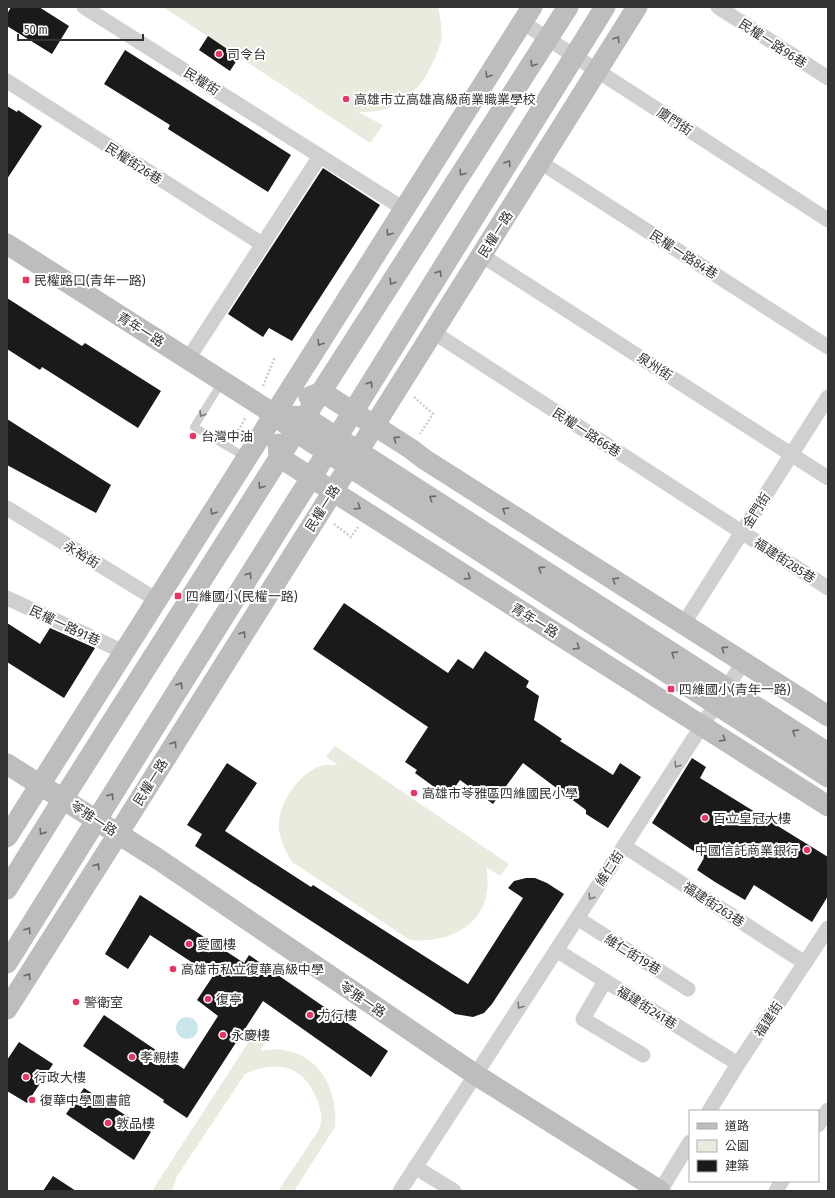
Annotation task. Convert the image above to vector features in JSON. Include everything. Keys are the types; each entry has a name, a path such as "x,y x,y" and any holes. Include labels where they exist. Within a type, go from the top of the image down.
{"street":[{"name":"民權街","path":"84,7 404,209"},
{"path":"7,889 279,457 568,7"},
{"name":"民權一路","path":"7,963 605,7"},
{"name":"民權一路","path":"7,1009 637,7"},
{"name":"民權一路96巷","path":"718,7 828,78"},
{"path":"7,837 527,15"},
{"name":"廈門街","path":"527,15 548,39 828,220"},
{"name":"民權街26巷","path":"7,81 262,244"},
{"path":"188,359 320,156"},
{"name":"民權一路84巷","path":"540,162 828,347"},
{"name":"青年一路","path":"7,244 274,414 300,424 722,696 828,777"},
{"name":"泉州街","path":"481,255 828,478"},
{"name":"民權一路66巷","path":"433,332 742,532"},
{"path":"322,392 411,449 424,459 828,716"},
{"path":"274,414 322,392"},
{"name":"金門街","path":"684,623 828,397"},
{"path":"274,414 279,457"},
{"name":"青年一路","path":"279,457 828,806"},
{"name":"永裕街","path":"7,508 157,600"},
{"name":"福建街285巷","path":"742,532 828,588"},
{"path":"535,620 576,555"},
{"name":"民權一路91巷","path":"7,598 124,652"},
{"name":"維仁街","path":"400,1191 744,662"},
{"name":"青年一路","path":"722,696 828,753"},
{"name":"苓雅一路","path":"7,764 158,859 476,1075 660,1191"},
{"name":"福建街263巷","path":"624,846 805,963"},
{"name":"維仁街19巷","path":"577,918 688,989"},
{"name":"福建街","path":"710,1110 738,1064 828,928"},
{"name":"福建街241巷","path":"556,950 738,1064"},
{"path":"605,981 583,1019 643,1055"},
{"path":"819,1124 828,1110"},
{"path":"660,1191 689,1144"},
{"path":"415,1167 454,1191"},
{"path":"776,1191 781,1182"}],"lane":[{"path":"223,381 194,427 247,458"}],"green space":[{"path":"163,7 438,7 442,37 427,74 412,93 387,109 358,112 383,125 370,143"},
{"path":"335,746 509,864 500,876 486,867 488,885 485,900 479,914 469,924 457,932 443,937 427,940 410,940 292,862 284,847 279,831 281,812 290,792 303,776 320,766 338,765 326,757"},
{"path":"257,1029 269,1037 260,1051 278,1050 293,1052 307,1059 318,1068 326,1080 332,1094 335,1110 335,1127 294,1191 278,1191 319,1129 321,1123 321,1112 316,1097 310,1086 303,1078 295,1072 277,1066 267,1067 245,1074 177,1176 172,1191 152,1191"}],"water":[{"path":"187,1017 195,1020 198,1028 195,1036 187,1039 179,1036 176,1028 179,1020"}],"building":[{"path":"11,7 39,7 69,26 52,54 7,26 7,14"},
{"name":"司令台","path":"208,36 239,57 230,71 199,50"},
{"path":"125,50 291,155 268,192 168,129 170,125 104,84"},
{"path":"7,106 17,112 18,110 42,126 7,179"},
{"path":"323,168 380,205 292,341 269,328 263,337 228,314"},
{"path":"7,298 82,346 85,343 161,391 138,428 42,367 40,370 7,349"},
{"path":"7,419 111,485 96,513 7,465"},
{"path":"344,603 448,673 458,659 473,669 485,651 529,681 526,687 539,696 534,720 562,739 560,741 613,775 620,763 641,777 608,828 586,814 586,810 523,763 493,804 460,780 448,797 415,773 417,770 405,762 428,727 313,649"},
{"path":"7,623 40,644 50,628 95,648 64,698 7,662"},
{"path":"692,758 706,767 700,778 828,857 828,896 812,922 754,885 745,900 715,882 697,870 704,858 652,823"},
{"path":"227,763 257,783 225,831 311,887 313,885 468,984 523,898 508,888 514,881 526,878 535,878 547,883 564,894 492,1004 484,1013 473,1017 455,1014 195,846 202,834 187,825"},
{"path":"140,895 244,963 249,955 388,1051 371,1077 263,1001 187,1118 163,1102 164,1100 83,1046 104,1015 184,1069 218,1016 197,1000 213,976 150,935 128,969 105,954"},
{"name":"行政大樓","path":"19,1042 53,1064 27,1103 7,1091 7,1060"},
{"name":"敦品樓","path":"84,1088 151,1132 134,1160 66,1114"},
{"path":"53,1176 76,1191 43,1191"}],"place":[{"name":"司令台","path":"219,54"},
{"name":"高雄市立高雄高級商業職業學校","path":"346,99"},
{"name":"民權路口(青年一路)","path":"26,280"},
{"name":"台灣中油","path":"193,436"},
{"name":"四維國小(民權一路)","path":"178,596"},
{"name":"四維國小(青年一路)","path":"671,689"},
{"name":"高雄市苓雅區四維國民小學","path":"414,793"},
{"name":"百立皇冠大樓","path":"705,818"},
{"name":"中國信託商業銀行","path":"807,850"},
{"name":"愛國樓","path":"189,944"},
{"name":"高雄市私立復華高級中學","path":"173,969"},
{"name":"復亭","path":"208,999"},
{"name":"警衛室","path":"76,1002"},
{"name":"力行樓","path":"310,1015"},
{"name":"永慶樓","path":"223,1035"},
{"name":"孝親樓","path":"132,1057"},
{"name":"行政大樓","path":"26,1077"},
{"name":"復華中學圖書館","path":"32,1100"},
{"name":"敦品樓","path":"108,1123"}]}
